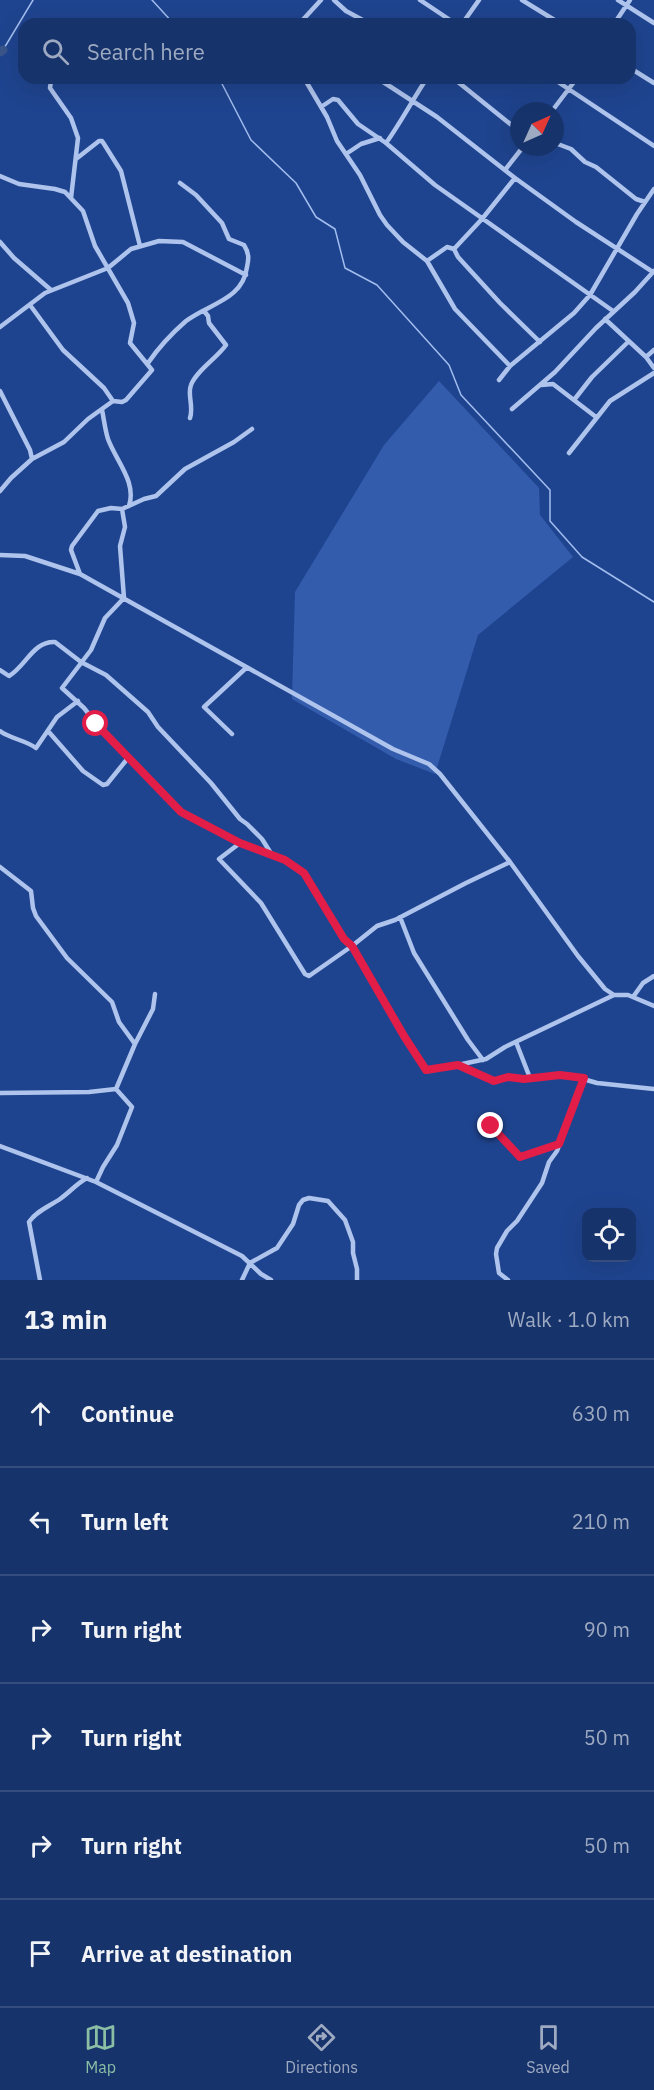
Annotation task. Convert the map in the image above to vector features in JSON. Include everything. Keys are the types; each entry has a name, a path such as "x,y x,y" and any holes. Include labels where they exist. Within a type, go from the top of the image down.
{"street":[{"path":"304,18 321,0"},
{"path":"334,0 346,11 359,18"},
{"path":"420,0 447,18"},
{"path":"469,18 479,0"},
{"path":"522,0 551,18"},
{"path":"618,0 654,23"},
{"path":"618,18 630,0"},
{"path":"636,72 654,83"},
{"path":"51,84 50,88 71,118 78,138 71,198"},
{"path":"308,84 387,225 403,242 427,261 454,309 510,366"},
{"path":"385,84 437,117 515,178 654,272 555,372 512,409"},
{"path":"386,143 398,128 411,101 423,84"},
{"path":"460,84 510,124"},
{"path":"561,84 654,146"},
{"path":"560,102 574,84"},
{"path":"321,107 336,98 358,124 380,138 435,185 613,311"},
{"path":"346,154 362,144 380,138"},
{"path":"76,159 102,141 121,171 140,246"},
{"path":"564,146 596,167 636,199 645,202"},
{"path":"504,170 516,156"},
{"path":"0,176 24,185 65,192 83,211 91,238 128,303 134,326 130,343 152,370 131,395 122,402 113,401 88,419 59,445 32,459 10,478 0,491"},
{"path":"454,249 515,178"},
{"path":"148,363 168,337 189,319 230,296 244,282 246,275 249,256 244,245 230,239 222,224 196,195 180,183"},
{"path":"499,380 510,366 591,296 616,248 654,189"},
{"path":"649,196 654,200"},
{"path":"0,327 51,290 108,268 127,252 159,241 183,242 246,275"},
{"path":"0,242 14,258 51,290"},
{"path":"427,261 447,247 454,249 458,257 500,303 540,342"},
{"path":"30,305 63,350 104,388 113,401"},
{"path":"190,418 192,381 226,345 204,311"},
{"path":"605,319 646,357 654,368"},
{"path":"574,400 592,377 628,342"},
{"path":"646,357 654,350"},
{"path":"569,453 596,417 614,398 654,373"},
{"path":"538,385 553,384 596,417"},
{"path":"0,391 30,450 32,459"},
{"path":"102,410 108,440 131,490 129,506"},
{"path":"80,574 71,550 75,541 98,511 122,508 160,494 185,469 234,442 252,429"},
{"path":"122,508 125,526 120,546 124,598 105,618 91,650 62,688 78,701 99,727 181,812 240,843 285,860 304,873 344,939 352,946 423,1068 429,1071 483,1060 614,995 633,997 654,1006"},
{"path":"0,555 25,556 80,574 393,749 434,767 510,862 578,956 605,988 614,995"},
{"path":"0,670 9,676 22,666 36,649 51,641 81,662 106,675 148,712 158,727 211,783 240,819 262,839 272,855"},
{"path":"232,734 204,707 246,668"},
{"path":"0,730 36,748 57,717 78,701"},
{"path":"48,731 83,771 103,785 107,784 128,758"},
{"path":"240,843 219,860 261,903 305,974 309,976 373,928 400,917 510,862"},
{"path":"0,867 31,891 36,916 68,958 112,1002 119,1022 135,1044"},
{"path":"400,917 414,953 483,1060"},
{"path":"633,997 638,988 653,976"},
{"path":"116,1089 153,1009 155,994"},
{"path":"516,1042 530,1078"},
{"path":"458,1065 491,1080 508,1077 569,1075 597,1083 654,1089"},
{"path":"508,1280 499,1273 497,1248 507,1231 518,1221 542,1183 584,1078"},
{"path":"0,1093 89,1092 116,1089"},
{"path":"96,1182 117,1145 132,1107 116,1089"},
{"path":"491,1126 520,1157 559,1144"},
{"path":"0,1146 96,1182 242,1256 271,1280"},
{"path":"40,1280 29,1222 87,1178"},
{"path":"242,1280 250,1263 277,1248 293,1224 296,1211 303,1200 309,1198 325,1199 345,1220 352,1237 357,1280"}],"shaded area":[{"path":"439,381 539,488 540,515 573,557 478,635 435,774 396,759 292,699 295,592 384,445"}],"waterway":[{"path":"22,18 33,0"},
{"path":"152,0 168,18"},
{"path":"3,50 18,25"},
{"path":"222,84 251,140 296,183 316,217 335,229 345,268 377,285 449,365 461,395 550,490 550,521 582,557 654,602"}],"route":[{"path":"96,724 181,812 240,843 285,860 304,873 344,939 352,946 423,1068 429,1071 458,1065 494,1081 508,1077 524,1079 560,1075 584,1078 559,1144 520,1157 491,1126"}]}
